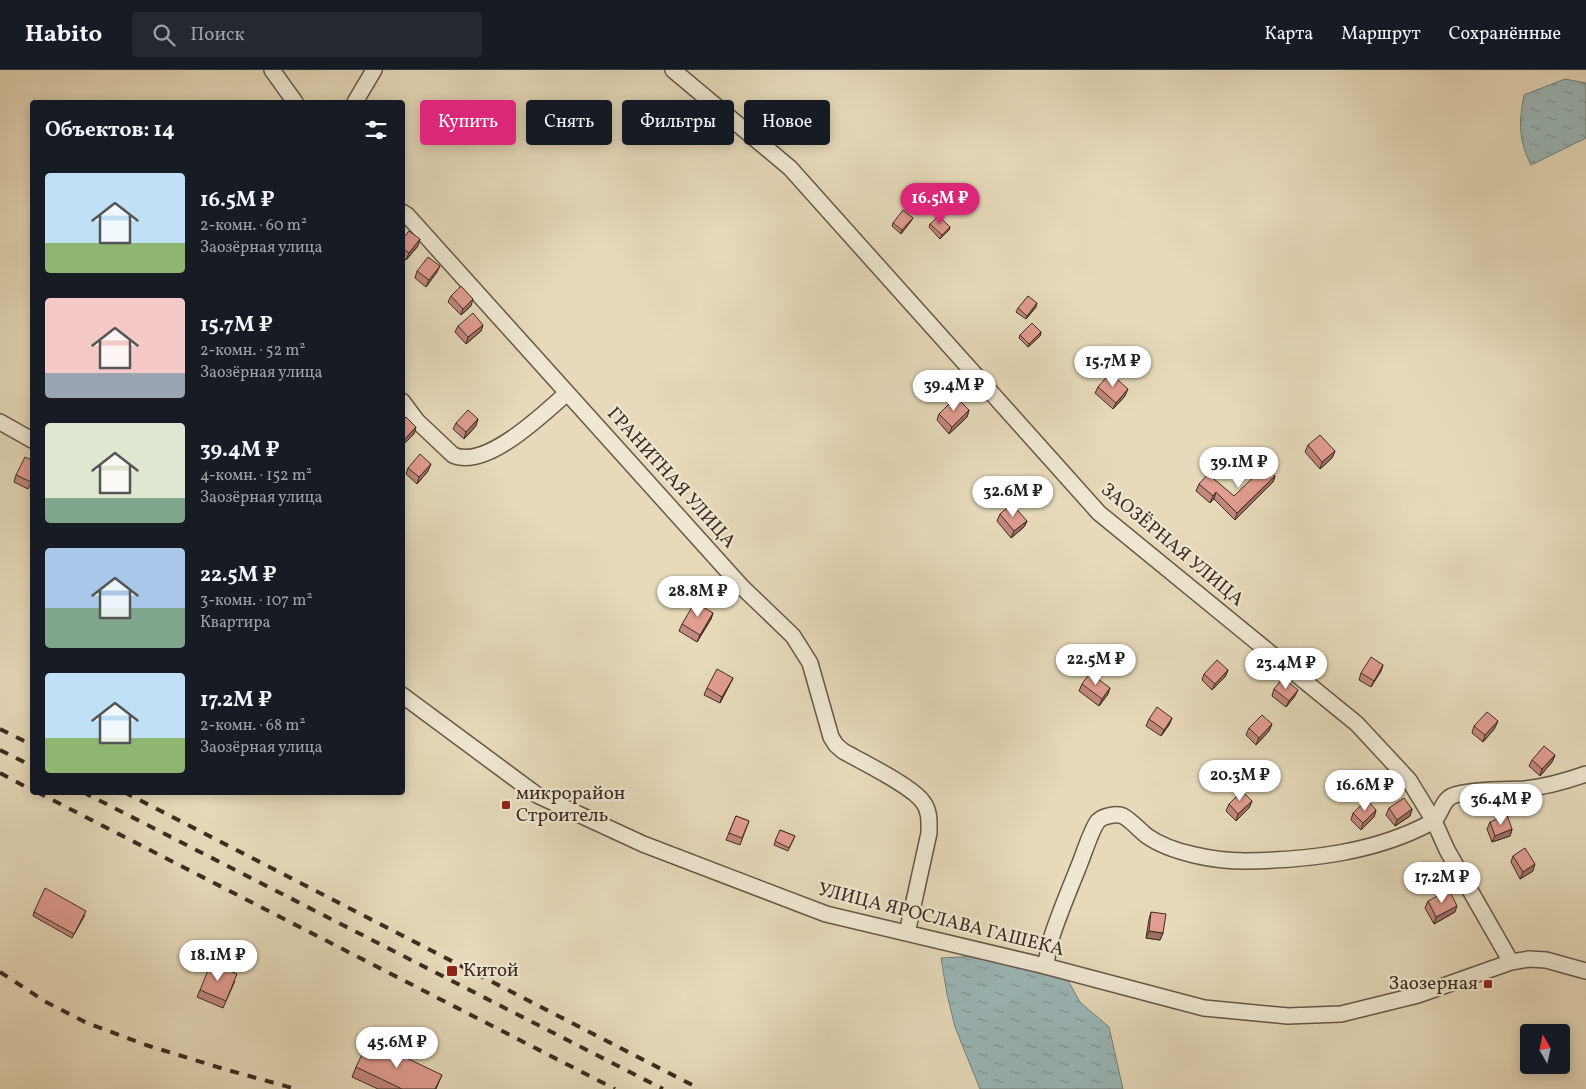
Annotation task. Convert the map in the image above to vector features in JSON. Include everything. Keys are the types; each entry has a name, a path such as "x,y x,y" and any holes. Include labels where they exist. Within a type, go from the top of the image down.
{"street":[{"path":"272,70 294,100"},
{"path":"356,100 374,70"},
{"name":"ЗАОЗЁРНАЯ УЛИЦА","path":"673,70 790,168 1100,513 1357,724 1409,780 1434,821 1447,850 1510,962"},
{"name":"ГРАНИТНАЯ УЛИЦА","path":"405,214 742,587 793,636 810,663 831,737 836,745 912,792 923,802 929,819 929,833 907,933"},
{"path":"405,405 417,421 452,455 469,459 494,450 515,436 567,393"},
{"path":"0,422 30,439"},
{"name":"УЛИЦА ЯРОСЛАВА ГАШЕКА","path":"405,697 538,796 643,844 817,910 1045,966 1204,1008 1288,1016 1341,1014 1418,995 1510,962 1529,959 1546,960 1586,970"},
{"path":"1045,966 1052,934 1087,843 1098,821 1108,817 1123,816 1148,837 1179,850 1210,858 1236,861 1281,860 1331,855 1387,842 1434,821 1443,804 1452,796 1491,790 1526,789 1569,780 1586,774"}],"water":[{"path":"1565,79 1586,83 1586,138 1531,165 1524,147 1521,130 1524,95"},
{"path":"979,956 1067,979 1080,1002 1109,1027 1123,1089 980,1089 955,1027 941,958"}],"building":[{"path":"903,210 913,218 902,230 893,223"},
{"path":"939,216 950,227 942,235 930,224"},
{"path":"409,231 420,239 409,253 405,250 405,236"},
{"path":"428,257 440,266 429,280 417,271"},
{"path":"461,286 473,299 463,309 451,296"},
{"path":"1028,296 1037,303 1027,316 1018,308"},
{"path":"473,313 483,325 468,337 458,326"},
{"path":"1032,323 1041,332 1029,344 1020,335"},
{"path":"1110,373 1128,389 1116,403 1098,387"},
{"path":"956,397 969,410 952,427 939,414"},
{"path":"468,410 478,419 466,432 456,423"},
{"path":"405,418 416,427 405,439"},
{"path":"1320,435 1335,451 1322,462 1308,445"},
{"path":"420,454 431,464 419,477 408,468"},
{"path":"25,457 30,459 30,482 16,475"},
{"path":"1265,466 1275,476 1237,513 1216,492 1213,496 1199,484 1208,474 1234,496"},
{"path":"1012,504 1027,521 1014,531 1000,514"},
{"path":"695,602 713,613 700,635 682,624"},
{"path":"1371,657 1383,665 1374,681 1361,673"},
{"path":"1217,660 1228,670 1215,684 1204,674"},
{"path":"717,669 733,678 722,697 707,688"},
{"path":"1090,673 1110,688 1102,699 1082,684"},
{"path":"1283,678 1298,690 1289,701 1274,689"},
{"path":"1157,707 1172,718 1164,730 1149,719"},
{"path":"1487,712 1498,721 1485,735 1474,726"},
{"path":"1262,715 1272,724 1259,738 1249,728"},
{"path":"1544,746 1555,755 1542,769 1532,760"},
{"path":"1242,791 1252,801 1238,814 1229,804"},
{"path":"1404,798 1412,809 1397,820 1389,808"},
{"path":"1367,800 1376,810 1363,823 1353,813"},
{"path":"1507,815 1512,829 1495,836 1490,822"},
{"path":"736,816 749,821 742,838 729,833"},
{"path":"780,830 795,836 789,848 775,841"},
{"path":"1525,848 1535,864 1523,872 1513,856"},
{"path":"45,888 86,911 74,934 34,912"},
{"path":"1449,890 1457,906 1436,917 1428,901"},
{"path":"1151,912 1166,914 1163,933 1149,931"},
{"path":"211,963 237,974 226,1001 200,990"},
{"path":"369,1040 442,1075 435,1089 402,1089 356,1067"}],"railway":[{"path":"0,729 30,744"},
{"path":"0,750 30,765"},
{"path":"0,773 30,789"},
{"path":"43,795 615,1089"},
{"path":"89,795 663,1089"},
{"path":"130,795 700,1089"},
{"path":"0,972 46,1002 87,1023 146,1045 296,1089"}],"place":[{"name":"микрорайон Строитель","path":"506,805"},
{"name":"Китой","path":"452,971"},
{"name":"Заозерная","path":"1488,984"}]}
